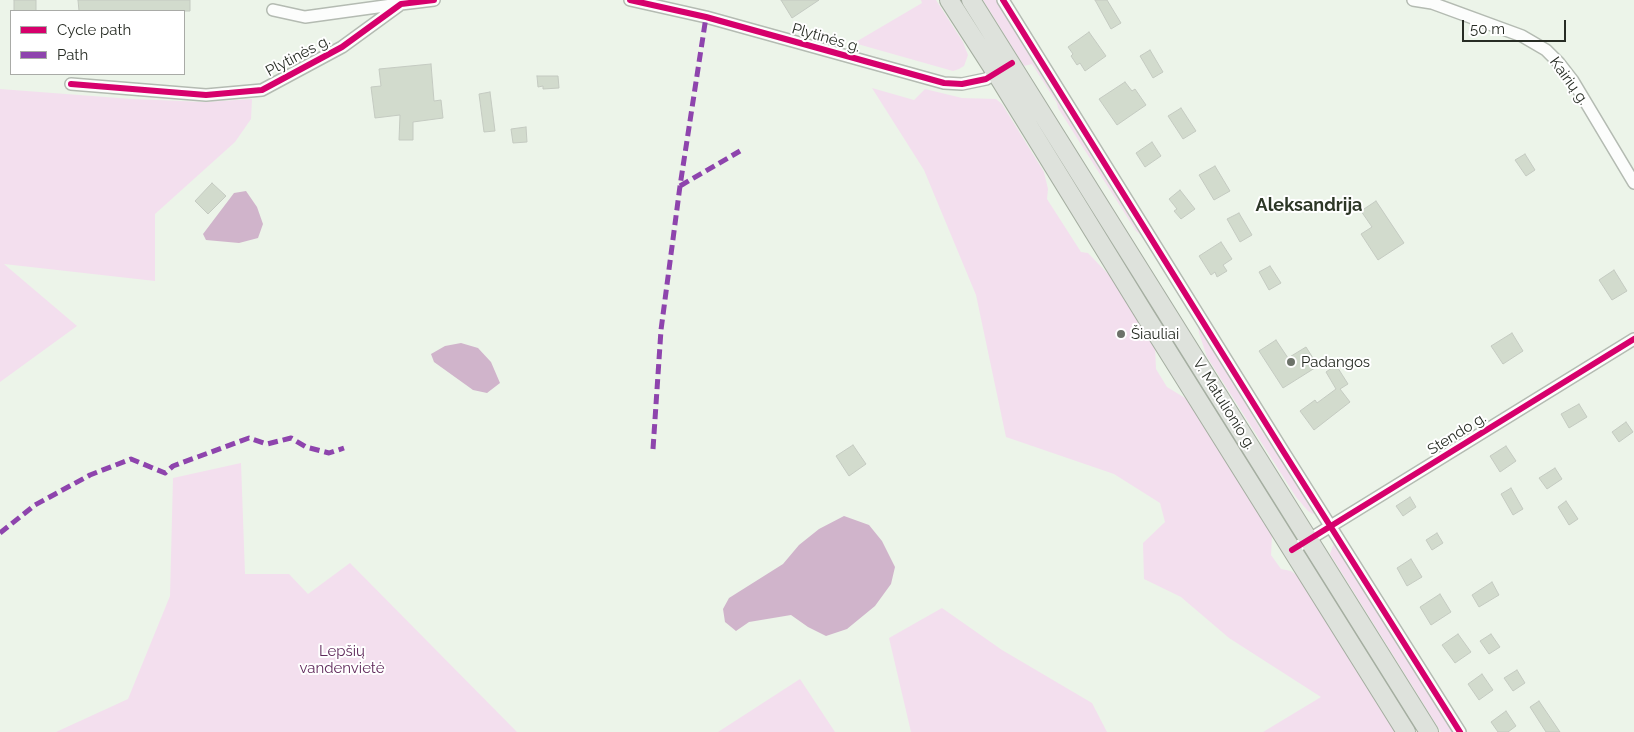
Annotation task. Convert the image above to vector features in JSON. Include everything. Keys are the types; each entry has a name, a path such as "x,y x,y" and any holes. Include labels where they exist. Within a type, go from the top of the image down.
{"highway":[{"name":"V. Matulionio g.","path":"949,0 996,72 1406,732"},
{"name":"V. Matulionio g.","path":"972,0 1429,732"}],"street":[{"name":"Plytinės g.","path":"71,84 206,95 262,90 342,47 401,4 434,0"},
{"name":"Plytinės g.","path":"630,0 706,17 944,83 962,84 986,79 1012,63"},
{"path":"1003,0 1460,732"},
{"name":"Kairių g.","path":"1413,0 1432,3 1522,36 1546,50 1573,81 1634,183"},
{"path":"273,10 304,17 401,4"},
{"name":"Stendo g.","path":"1292,550 1634,339"}],"green space":[{"path":"921,0 936,0 963,42 968,55 964,66 953,71 854,43 922,3"},
{"path":"983,0 996,0 1149,242 1136,231 1032,64 1024,66"},
{"path":"872,88 914,100 925,89 962,98 996,99 1002,104 1044,172 1048,189 1047,199 1081,252 1088,253 1112,278 1155,346 1156,369 1167,387 1190,401 1272,536 1271,555 1281,569 1291,571 1299,577 1398,732 1263,732 1321,697 1229,638 1181,597 1144,579 1143,543 1165,522 1160,503 1114,474 1006,437 976,295 924,170"},
{"path":"0,89 132,99 205,102 252,99 251,119 235,142 155,214 155,281 4,264 77,326 0,382"},
{"path":"1197,319 1261,430 1318,512 1313,514 1308,511 1296,497 1207,357 1199,333"},
{"name":"Lepšių vandenvietė","path":"241,463 245,574 289,574 308,594 350,563 517,732 56,732 128,699 170,596 173,478"},
{"path":"1334,543 1454,732 1441,732 1330,554"},
{"path":"942,608 1002,650 1092,703 1107,732 911,732 889,638"},
{"path":"800,679 835,732 718,732"}],"shaded area":[{"path":"246,191 257,207 263,224 258,238 239,243 206,240 203,234 234,193"},
{"path":"461,343 478,348 491,362 500,383 487,393 473,390 434,362 431,354 445,346"},
{"path":"844,516 869,525 882,541 895,567 891,584 875,606 847,629 826,636 808,627 791,615 749,622 736,631 725,622 723,609 729,598 783,564 799,545 819,529"}],"building":[{"path":"14,0 36,0 36,10 14,10"},
{"path":"78,0 190,0 190,11 79,10"},
{"path":"781,0 819,0 792,18"},
{"path":"1095,0 1107,0 1121,23 1111,29"},
{"path":"1089,32 1106,56 1085,71 1080,63 1077,65 1068,47"},
{"path":"1150,50 1163,72 1153,78 1140,56"},
{"path":"431,64 434,101 441,100 443,118 413,122 413,140 399,140 400,115 375,118 371,87 381,86 379,69"},
{"path":"537,76 558,76 559,88 543,89 543,86 538,87"},
{"path":"1125,82 1132,91 1135,89 1146,105 1117,125 1099,99"},
{"path":"490,92 495,131 484,132 479,94"},
{"path":"1181,108 1196,131 1183,139 1168,116"},
{"path":"526,127 527,142 513,143 511,129"},
{"path":"1152,142 1161,156 1145,167 1136,153"},
{"path":"1525,154 1535,170 1526,176 1515,160"},
{"path":"1215,166 1230,191 1214,200 1199,175"},
{"path":"212,183 226,196 208,214 195,201"},
{"path":"1180,190 1195,209 1181,219 1174,211 1177,209 1169,199"},
{"path":"1376,201 1404,243 1378,260 1361,234 1372,227 1361,211"},
{"path":"1239,213 1252,235 1240,242 1227,219"},
{"path":"1221,242 1232,259 1223,265 1227,271 1217,277 1215,272 1211,275 1199,256"},
{"path":"1270,266 1281,283 1269,290 1259,272"},
{"path":"1614,270 1627,291 1612,300 1599,280"},
{"path":"1512,333 1523,351 1503,364 1491,346"},
{"name":"Padangos","path":"1276,340 1288,358 1306,347 1318,366 1283,388 1259,351"},
{"path":"1336,365 1348,384 1340,389 1350,402 1314,430 1300,411 1315,400 1317,403 1336,389 1326,372"},
{"path":"1579,404 1587,417 1569,428 1561,414"},
{"path":"1626,422 1633,432 1619,442 1612,432"},
{"path":"853,445 866,464 849,476 836,456"},
{"path":"1506,446 1516,461 1500,472 1490,456"},
{"path":"1555,468 1562,479 1547,489 1539,478"},
{"path":"1511,488 1523,509 1513,515 1501,494"},
{"path":"1410,497 1416,507 1403,516 1396,506"},
{"path":"1566,501 1578,519 1569,525 1558,507"},
{"path":"1437,533 1443,543 1432,550 1426,540"},
{"path":"1411,559 1422,577 1407,586 1397,568"},
{"path":"1492,582 1499,595 1479,607 1472,595"},
{"path":"1440,594 1451,612 1431,625 1420,607"},
{"path":"1458,634 1471,652 1455,663 1442,645"},
{"path":"1491,634 1500,647 1489,654 1480,641"},
{"path":"1517,670 1525,683 1513,691 1504,678"},
{"path":"1482,674 1493,690 1479,700 1468,684"},
{"path":"1539,701 1560,732 1546,732 1530,707"},
{"path":"1506,711 1516,726 1508,732 1498,732 1491,722"}],"marked path":[{"path":"653,449 661,330 680,186 706,17"},
{"path":"680,186 740,151"},
{"path":"0,533 35,505 90,475 131,459 165,473 173,466 249,438 267,444 291,438 306,447 329,453 344,448"}],"cycle path":[{"path":"71,84 206,95 262,90 342,47 401,4 434,0"},
{"path":"630,0 706,17 944,83 962,84 986,79 1012,63"},
{"path":"1003,0 1460,732"},
{"path":"1292,550 1634,339"}],"place":[{"name":"Šiauliai","path":"1121,334"},
{"name":"Padangos","path":"1291,362"}],"district":[{"name":"Aleksandrija","path":"1309,206"}]}
